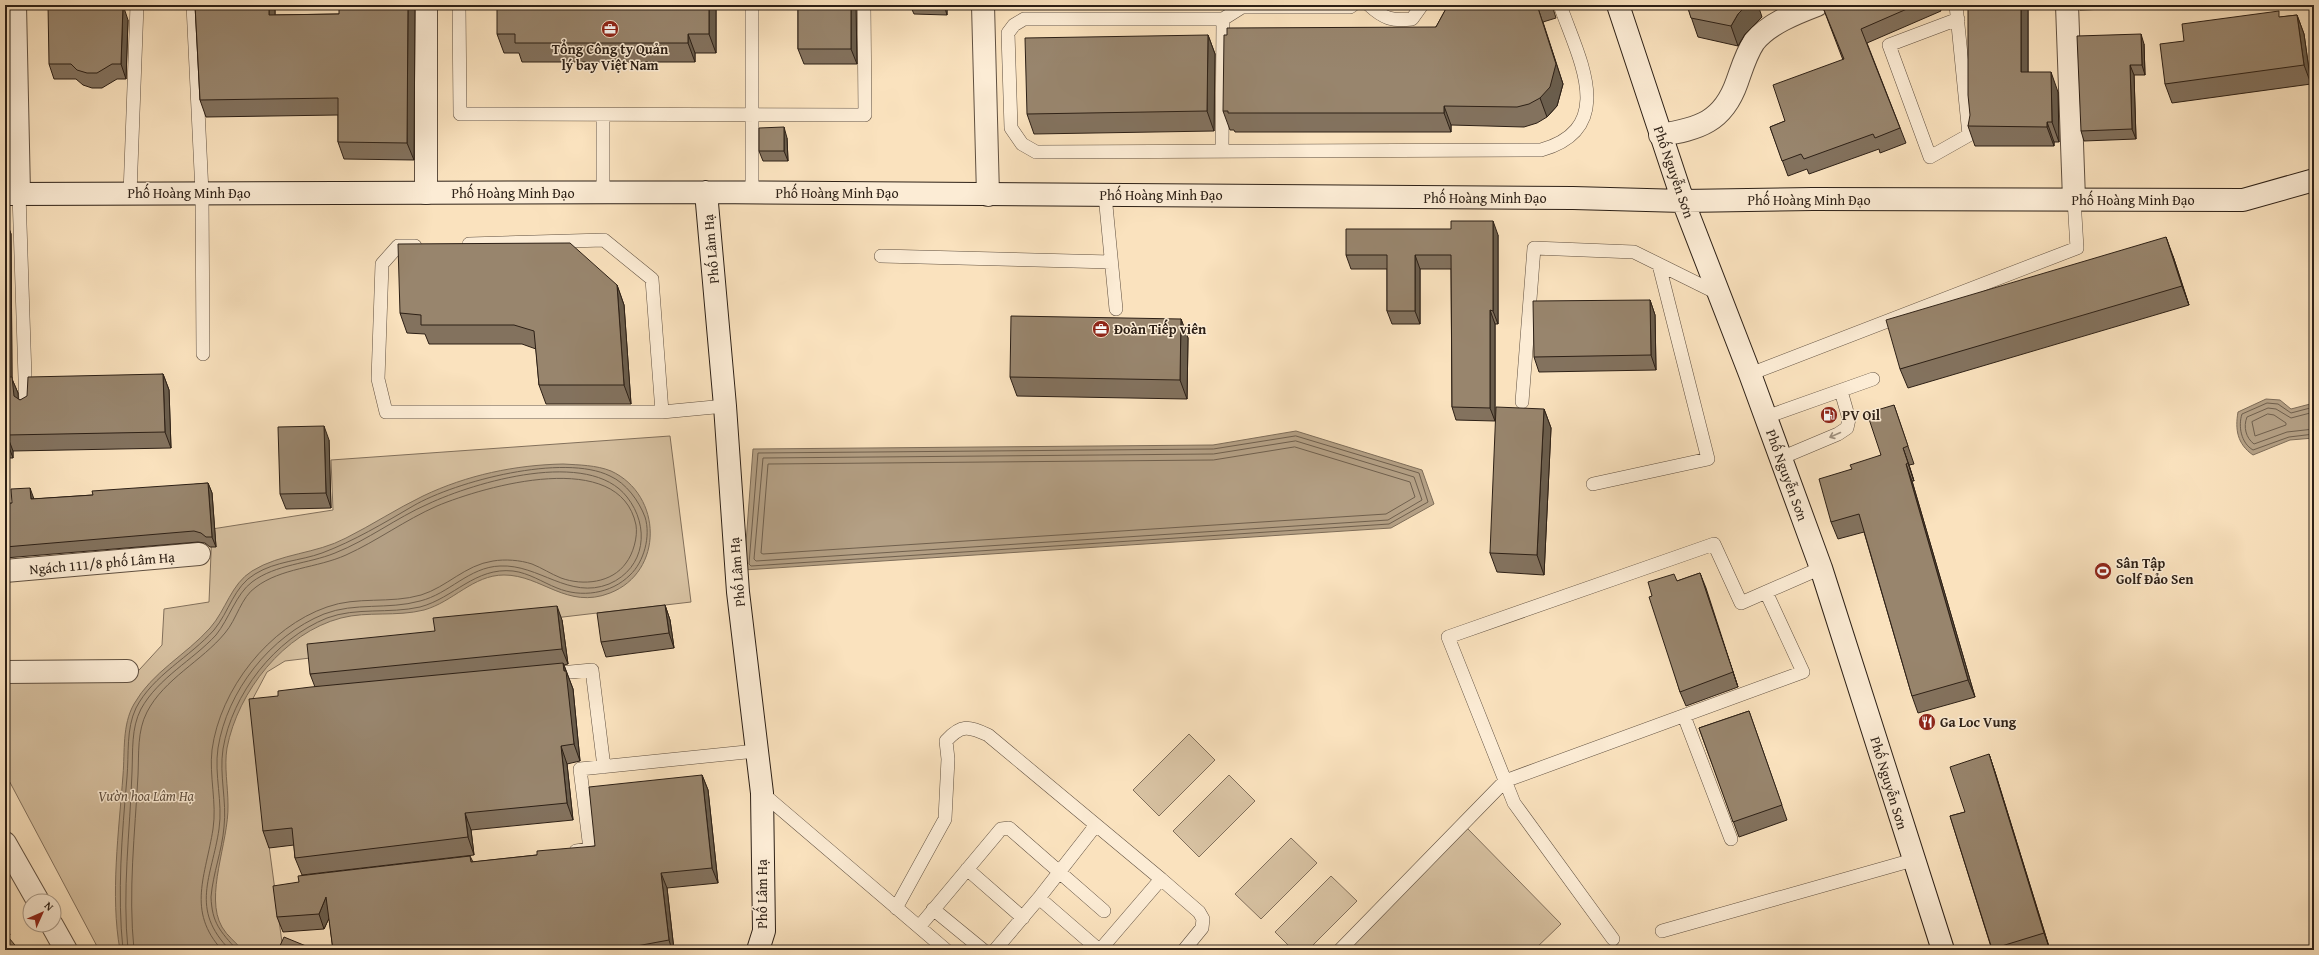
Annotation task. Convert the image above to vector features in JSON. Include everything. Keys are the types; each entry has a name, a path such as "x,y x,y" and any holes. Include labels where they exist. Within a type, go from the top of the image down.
{"street":[{"path":"12,194 15,5"},
{"path":"426,5 426,193"},
{"path":"983,5 988,195"},
{"name":"Phố Nguyễn Sơn","path":"1618,5 1683,201 1750,374 1821,568 1943,950"},
{"path":"1660,135 1693,130 1726,107 1746,56 1755,42 1767,30 1798,12 1817,5"},
{"path":"2067,5 2074,199"},
{"name":"Phố Hoàng Minh Đạo","path":"12,194 706,192 1683,201 2074,199 2243,200 2314,180"},
{"name":"Phố Lâm Hạ","path":"706,192 725,406 738,592 762,793 764,931 758,950"},
{"name":"Ngách 111/8 phố Lâm Hạ","path":"5,571 199,554"},
{"path":"5,672 128,671"},
{"path":"5,843 33,893"},
{"path":"56,933 66,950"}],"lane":[{"path":"130,194 137,5"},
{"path":"193,5 202,193 203,354"},
{"path":"459,5 460,114 865,115 864,5"},
{"path":"752,5 752,193"},
{"path":"1354,5 1350,7 1242,6 1222,19 1024,19 1014,25 1008,33 1011,128 1014,135 1028,149 1036,152 1222,150 1540,150 1558,145 1573,133 1583,120 1588,106 1587,89 1560,5"},
{"path":"1369,5 1379,15 1396,21 1412,18 1422,5"},
{"path":"1956,5 1958,19 1969,135 1930,157 1890,45 1958,19"},
{"path":"1222,19 1222,150"},
{"path":"603,115 603,193"},
{"path":"12,194 26,408"},
{"path":"1105,195 1116,309"},
{"path":"1750,374 2077,248 2074,199"},
{"path":"453,244 604,240 652,279 662,412"},
{"path":"430,245 398,246 382,264 378,379 386,412 662,412 725,406"},
{"path":"1522,402 1534,248 1634,252 1719,294"},
{"path":"881,256 1111,262"},
{"path":"1593,484 1708,459 1659,265"},
{"path":"1766,417 1873,380"},
{"path":"1781,458 1838,434 1847,428 1849,419 1840,391"},
{"path":"1613,939 1514,803 1448,637 1714,544 1741,603 1821,568"},
{"path":"1340,950 1505,782 1803,672 1766,592"},
{"path":"536,675 592,670 604,767"},
{"path":"1684,716 1731,839"},
{"path":"896,908 945,819 948,759 946,741 955,730 972,728 988,735 1199,912 1203,919 1202,928 1184,950"},
{"path":"567,852 590,849 580,769 756,751"},
{"path":"762,793 946,950"},
{"path":"995,950 1023,918 1096,825"},
{"path":"919,927 1001,829 1009,828 1104,911"},
{"path":"1662,931 1913,860"},
{"path":"967,869 1023,918"},
{"path":"1039,898 1099,950 1161,879"},
{"path":"933,909 983,950"}],"green space":[{"name":"Vườn hoa Lâm Hạ","path":"670,436 691,602 435,632 436,643 285,661 267,672 250,704 283,950 99,950 5,773 5,682 129,681 162,645 164,609 209,602 212,529 333,510 331,460"},
{"path":"1189,734 1215,760 1159,816 1133,790"},
{"path":"1229,775 1255,801 1199,857 1173,831"},
{"path":"1467,828 1561,924 1534,950 1343,950"},
{"path":"1291,838 1317,863 1261,919 1235,894"},
{"path":"1331,876 1357,901 1308,950 1293,950 1275,932"}],"water":[{"path":"2266,399 2280,400 2291,409 2314,403 2314,438 2290,440 2253,455 2248,451 2243,446 2238,436 2238,412"},
{"path":"1296,431 1422,470 1434,504 1391,528 744,570 753,449 1213,445"},
{"path":"563,464 593,466 611,471 628,482 640,497 648,515 650,533 648,551 640,568 628,583 610,593 595,597 581,597 568,595 518,576 493,576 482,579 444,601 424,610 341,618 320,626 301,637 283,651 267,667 253,686 241,706 227,748 227,820 216,885 215,900 217,914 222,927 242,950 120,950 116,908 116,863 125,738 130,712 141,693 150,682 201,638 216,621 234,590 245,576 263,565 275,560 335,543 423,496 457,482 492,472 509,469 527,466"}],"building":[{"path":"48,5 123,5 121,64 112,64 97,73 87,73 77,70 71,64 49,64"},
{"path":"195,5 269,5 269,15 339,14 339,5 408,5 407,143 338,142 338,98 200,100"},
{"name":"Tổng Công ty Quản lý bay Việt Nam","path":"497,5 709,5 709,34 688,34 688,43 515,43 515,34 497,34"},
{"path":"798,5 851,5 851,49 798,49"},
{"path":"1448,5 1537,5 1556,64 1550,87 1540,98 1529,104 1517,107 1444,106 1444,113 1228,113 1228,111 1223,111 1224,35 1227,35 1227,28 1436,27"},
{"path":"1687,5 1747,5 1738,14 1731,26 1691,18"},
{"path":"1822,5 1916,5 1861,29 1900,128 1875,138 1873,134 1804,159 1801,154 1782,161 1770,127 1785,121 1773,85 1844,59"},
{"path":"1968,5 2021,5 2021,72 2051,72 2052,122 2047,122 2047,127 1968,126 1970,115 1968,95"},
{"path":"2279,11 2279,17 2297,15 2304,65 2165,84 2160,44 2184,41 2182,24"},
{"path":"2141,34 2142,65 2130,65 2132,129 2081,131 2077,36"},
{"path":"1208,35 1207,111 1027,114 1025,38"},
{"path":"784,127 784,151 759,151 759,128"},
{"path":"5,218 7,377 12,377 14,396 20,400 27,396 28,377 163,374 165,432 7,435 7,442 5,442"},
{"path":"1451,221 1493,221 1493,311 1490,310 1490,408 1452,407 1451,255 1415,255 1415,311 1387,311 1387,255 1346,255 1346,229 1451,229"},
{"path":"2166,237 2182,286 1900,369 1886,320"},
{"path":"570,243 617,285 624,385 539,385 534,331 514,325 421,325 421,315 400,313 398,244"},
{"path":"1650,300 1651,355 1534,357 1533,301"},
{"path":"1011,316 1181,319 1180,380 1010,377"},
{"path":"1894,405 1908,446 1903,448 1908,463 1906,464 1968,680 1912,696 1859,514 1831,522 1819,479 1852,469 1850,465 1881,455 1867,413"},
{"path":"1496,407 1544,409 1537,555 1490,553"},
{"path":"324,426 326,493 280,494 278,427"},
{"path":"208,483 212,537 206,537 201,533 194,531 5,547 5,504 12,503 11,489 30,488 31,499 93,495 92,491"},
{"path":"1700,573 1733,672 1680,692 1649,597 1652,596 1648,582 1674,574 1677,581"},
{"path":"665,605 669,633 601,642 597,613"},
{"path":"557,606 562,649 310,674 307,644 435,631 433,618"},
{"path":"563,663 564,671 566,671 574,744 561,746 567,803 465,813 468,837 295,858 292,828 263,831 249,699 278,696 278,691 311,687"},
{"path":"1749,711 1782,805 1733,822 1699,728"},
{"path":"1989,754 2044,933 1992,949 1950,816 1965,812 1950,767"},
{"path":"702,775 712,868 661,873 669,940 615,950 333,950 326,897 319,914 277,917 273,886 299,882 298,876 470,856 471,862 537,855 537,851 595,846 589,787"},
{"path":"5,933 19,950 5,950"},
{"path":"284,937 306,946 304,950 278,950"}],"place":[{"name":"Tổng Công ty Quản lý bay Việt Nam","path":"610,29"},
{"name":"Đoàn Tiếp viên","path":"1101,329"},
{"name":"PV Oil","path":"1829,415"},
{"name":"Sân Tập Golf Đảo Sen","path":"2103,571"},
{"name":"Ga Loc Vung","path":"1927,722"}]}
